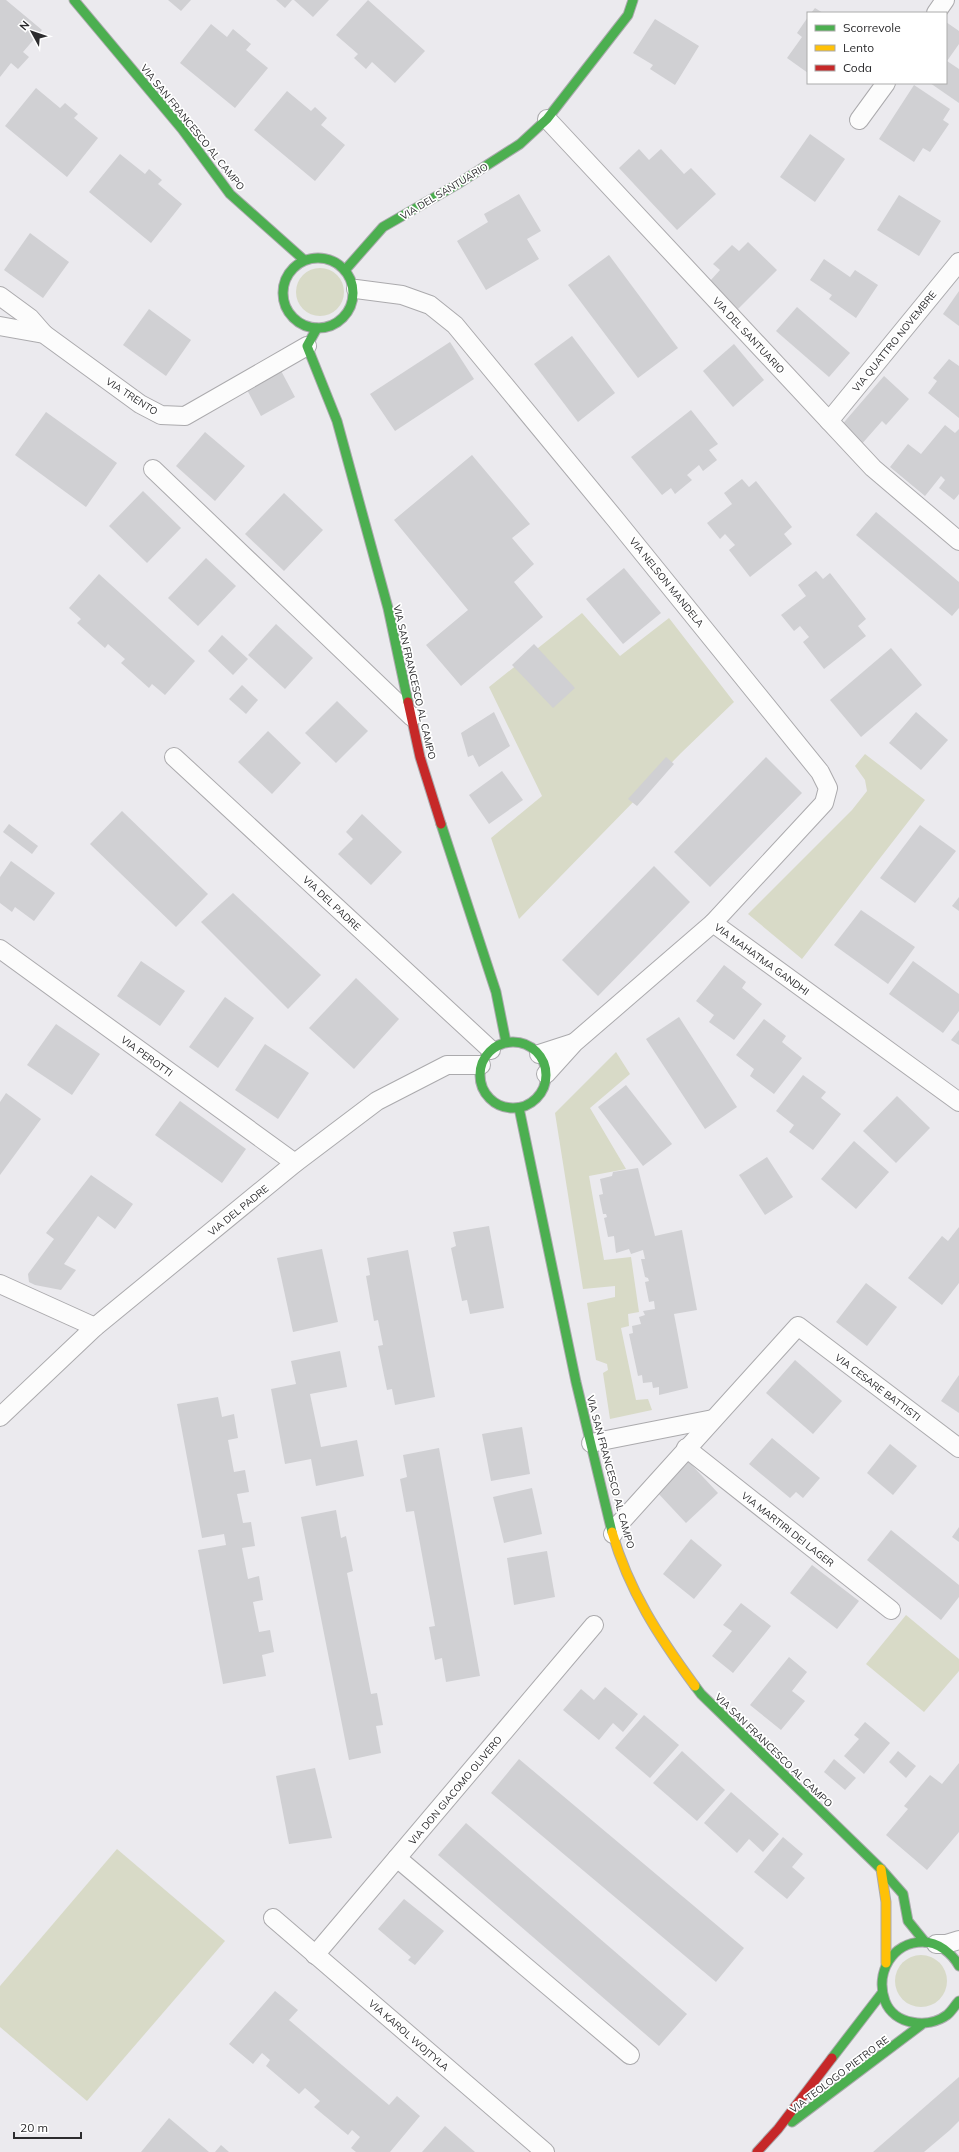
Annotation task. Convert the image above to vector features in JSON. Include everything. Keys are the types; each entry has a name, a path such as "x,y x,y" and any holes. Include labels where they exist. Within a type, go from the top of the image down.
{"street":[{"name":"VIA SAN FRANCESCO AL CAMPO","path":"74,0 182,129 230,194 303,259"},
{"name":"VIA DEL SANTUARIO","path":"346,269 383,227 456,185 520,144 547,119 628,15 633,0"},
{"path":"937,12 946,0"},
{"path":"859,120 885,84"},
{"name":"VIA DEL SANTUARIO","path":"547,119 873,468 959,541"},
{"path":"316,256 326,257 337,262 346,269 356,289 352,305 345,316 336,324 325,328 305,326 294,320 283,301 282,288 286,276 291,268 303,259 316,256"},
{"name":"VIA QUATTRO NOVEMBRE","path":"829,420 959,262"},
{"name":"VIA NELSON MANDELA","path":"356,289 402,294 430,305 455,325 616,520 820,772 828,788 824,803 713,922"},
{"path":"0,296 30,318 44,334"},
{"name":"VIA TRENTO","path":"0,326 44,334 140,404 161,415 185,416 307,346"},
{"path":"307,346 317,328"},
{"name":"VIA SAN FRANCESCO AL CAMPO","path":"307,346 337,420 388,608 425,772 470,917 496,992 493,1052"},
{"path":"153,469 412,717"},
{"name":"VIA DEL PADRE","path":"174,757 493,1052"},
{"name":"VIA MAHATMA GANDHI","path":"546,1074 574,1043 713,922 959,1102"},
{"name":"VIA PEROTTI","path":"0,949 295,1163"},
{"name":"VIA MAHATMA GANDHI","path":"539,1054 574,1043"},
{"path":"524,1044 539,1054 544,1063 546,1074 545,1083 536,1099 519,1108 507,1108 496,1104 488,1097 482,1087 480,1076 493,1052 524,1044"},
{"name":"VIA DEL PADRE","path":"0,1417 95,1327 295,1163 377,1101 446,1065 493,1052"},
{"name":"VIA SAN FRANCESCO AL CAMPO","path":"519,1108 553,1276 591,1443 614,1534 634,1590 660,1638 701,1694 881,1869 903,1894 908,1920 930,1943 948,1951 959,1966"},
{"path":"0,1284 95,1327"},
{"name":"VIA CESARE BATTISTI","path":"713,1418 798,1326 959,1448"},
{"path":"591,1443 713,1418"},
{"path":"614,1534 620,1523 713,1418"},
{"name":"VIA MARTIRI DEI LAGER","path":"686,1448 891,1610"},
{"name":"VIA DON GIACOMO OLIVERO","path":"315,1955 594,1625"},
{"path":"397,1858 630,2055"},
{"path":"881,1869 886,1902 886,1963 881,1978 882,1993 887,2006 896,2016 908,2022 921,2025 934,2023 945,2017 954,2009 959,2001"},
{"name":"VIA KAROL WOJTYLA","path":"273,1918 545,2152"},
{"path":"886,1963 893,1954 902,1947 930,1943 946,1944 959,1940"},
{"name":"VIA TEOLOGO PIETRO RE","path":"757,2152 769,2140 882,1993"},
{"name":"VIA TEOLOGO PIETRO RE","path":"769,2140 921,2025"}],"green space":[{"path":"315,268 325,268 337,275 344,287 344,297 337,309 325,316 315,316 307,312 300,305 296,297 296,287 300,279 307,272"},
{"path":"582,613 620,656 669,618 734,702 681,753 519,919 491,838 542,796 489,687"},
{"path":"865,754 925,800 802,959 748,914 852,810 867,791 865,780 855,766"},
{"path":"616,1052 630,1074 590,1108 626,1169 589,1176 604,1260 631,1257 639,1312 628,1314 629,1326 621,1328 636,1400 648,1399 652,1410 610,1419 603,1373 608,1370 607,1364 596,1360 587,1303 615,1297 615,1286 583,1289 555,1113"},
{"path":"906,1615 959,1659 959,1671 924,1712 866,1664"},
{"path":"117,1849 225,1941 87,2101 0,2027 0,1986"},
{"path":"916,1955 926,1955 940,1962 947,1976 947,1986 940,2000 926,2007 916,2007 906,2003 899,1996 895,1986 895,1976 899,1966 906,1959"}],"building":[{"path":"0,0 6,0 42,30 23,52 29,57 18,69 11,63 0,77"},
{"path":"168,0 191,0 181,11"},
{"path":"276,0 292,0 285,8"},
{"path":"294,0 329,0 313,17"},
{"path":"368,0 425,51 395,83 372,62 366,69 354,58 358,54 336,35"},
{"path":"815,8 821,12 812,12"},
{"path":"807,18 807,72 787,58 802,37 797,33"},
{"path":"655,19 699,46 675,85 650,69 653,65 633,53"},
{"path":"947,23 959,31 959,44 947,61"},
{"path":"211,24 227,37 233,29 251,44 246,50 268,68 235,108 180,63"},
{"path":"947,61 959,69 959,103 931,84 947,84"},
{"path":"914,85 950,109 943,120 949,124 930,152 923,148 914,162 879,139"},
{"path":"36,88 60,108 65,103 78,114 74,118 98,138 67,177 5,126"},
{"path":"287,91 311,111 315,107 327,118 321,125 345,145 315,181 254,130"},
{"path":"810,134 845,159 815,202 780,177"},
{"path":"639,149 649,160 661,149 684,174 691,168 716,194 677,230 619,168"},
{"path":"120,154 145,174 149,169 162,180 158,184 182,204 151,243 89,192"},
{"path":"519,194 541,231 527,239 539,259 486,290 457,241 488,222 484,214"},
{"path":"899,195 941,221 919,256 877,230"},
{"path":"30,233 69,262 43,298 4,270"},
{"path":"748,242 777,270 738,309 710,281 720,270 713,264 732,245 739,251"},
{"path":"609,255 678,348 638,378 568,285"},
{"path":"824,259 850,277 855,270 878,285 856,318 829,299 832,295 810,280"},
{"path":"959,291 959,326 943,314"},
{"path":"797,307 850,353 829,377 776,331"},
{"path":"149,309 191,340 166,376 123,345"},
{"path":"572,336 615,393 578,422 534,364"},
{"path":"450,342 474,379 395,431 370,394"},
{"path":"734,344 764,380 733,407 703,371"},
{"path":"949,359 959,366 959,418 928,393 937,381 933,378"},
{"path":"279,367 295,397 261,416 245,386"},
{"path":"884,376 909,399 886,425 882,421 860,446 840,427"},
{"path":"691,410 718,444 709,450 717,460 703,471 699,465 687,475 692,480 675,494 671,488 662,495 631,457"},
{"path":"46,412 117,463 86,507 15,455"},
{"path":"945,425 955,433 959,429 959,494 954,500 939,488 945,480 941,476 925,496 890,467 908,444 921,454"},
{"path":"205,432 245,466 215,501 176,466"},
{"path":"472,455 530,524 512,538 534,564 514,582 543,617 461,686 426,645 468,610 394,520"},
{"path":"742,479 749,487 756,481 792,527 784,534 792,544 750,577 729,550 735,545 725,534 720,539 707,523 732,504 724,493"},
{"path":"143,491 181,528 147,563 109,526"},
{"path":"284,493 323,530 284,571 245,534"},
{"path":"876,512 959,582 959,608 952,616 856,535"},
{"path":"206,558 236,586 198,626 168,598"},
{"path":"624,568 661,613 623,644 586,599"},
{"path":"816,571 823,579 830,573 866,619 858,626 866,636 824,669 803,642 809,637 800,626 794,631 781,615 806,596 798,585"},
{"path":"99,574 195,661 165,695 152,684 149,688 121,663 125,659 108,644 105,648 77,623 81,619 69,608"},
{"path":"276,624 313,658 285,689 248,655"},
{"path":"222,635 248,659 233,675 208,651"},
{"path":"534,644 575,688 553,708 512,665"},
{"path":"891,648 922,685 861,737 830,700"},
{"path":"242,685 258,700 246,714 229,699"},
{"path":"337,701 368,731 336,763 305,733"},
{"path":"494,712 510,746 479,767 473,755 468,757 461,733"},
{"path":"916,712 948,740 921,770 889,743"},
{"path":"268,731 301,763 272,794 238,762"},
{"path":"666,757 674,764 637,806 628,799"},
{"path":"766,757 802,793 710,887 674,852"},
{"path":"502,771 523,800 489,824 469,795"},
{"path":"122,811 208,894 176,927 90,844"},
{"path":"362,814 402,852 371,885 338,854 353,839 346,832"},
{"path":"9,824 38,846 32,854 3,832"},
{"path":"920,825 956,851 915,903 880,878"},
{"path":"11,861 55,893 34,921 15,907 12,912 0,903 0,877"},
{"path":"654,866 690,902 598,996 562,960"},
{"path":"233,893 321,975 288,1009 201,922"},
{"path":"959,897 959,911 952,906"},
{"path":"861,910 915,947 888,984 834,945"},
{"path":"141,961 185,991 160,1026 117,996"},
{"path":"913,961 959,994 959,1011 943,1033 889,994"},
{"path":"724,965 746,982 742,988 762,1004 734,1040 709,1022 714,1015 696,1001"},
{"path":"356,978 399,1019 354,1069 309,1028"},
{"path":"225,997 254,1018 218,1068 189,1047"},
{"path":"679,1017 737,1107 705,1129 646,1039"},
{"path":"764,1019 786,1036 782,1042 802,1058 774,1094 750,1076 754,1069 736,1055"},
{"path":"56,1024 100,1054 72,1095 27,1065"},
{"path":"959,1030 959,1045 951,1040"},
{"path":"265,1044 309,1073 278,1119 235,1090"},
{"path":"803,1075 826,1092 821,1098 841,1114 813,1150 789,1132 794,1125 776,1111"},
{"path":"626,1085 672,1144 643,1166 598,1107"},
{"path":"6,1093 41,1119 0,1175 0,1102"},
{"path":"897,1096 930,1128 896,1163 863,1131"},
{"path":"180,1101 246,1149 222,1183 155,1135"},
{"path":"854,1141 889,1172 856,1209 821,1179"},
{"path":"767,1157 793,1197 765,1215 739,1175"},
{"path":"638,1168 655,1236 682,1230 697,1310 674,1314 688,1388 659,1395 659,1387 653,1388 652,1382 643,1383 642,1375 638,1376 629,1334 633,1333 632,1326 641,1324 639,1317 645,1315 643,1311 655,1309 654,1301 649,1302 645,1282 649,1281 648,1278 645,1277 641,1259 645,1259 643,1250 631,1254 629,1249 616,1253 614,1236 608,1237 604,1218 607,1217 606,1214 603,1214 599,1195 603,1194 600,1179 612,1176 613,1172"},
{"path":"91,1175 133,1204 115,1229 98,1216 64,1264 76,1270 61,1290 35,1285 29,1282 28,1274 54,1239 46,1233"},
{"path":"489,1226 504,1308 470,1314 467,1300 462,1301 451,1248 456,1246 453,1232"},
{"path":"959,1227 959,1283 942,1305 908,1278 942,1236 948,1241"},
{"path":"322,1249 338,1322 293,1332 277,1258"},
{"path":"408,1250 435,1397 395,1405 392,1389 387,1390 378,1346 383,1345 378,1320 374,1321 366,1276 370,1275 367,1258"},
{"path":"866,1283 897,1307 867,1346 836,1322"},
{"path":"340,1351 347,1387 310,1394 321,1447 357,1440 364,1476 316,1486 311,1459 285,1464 271,1389 296,1384 291,1361"},
{"path":"795,1360 842,1401 813,1434 766,1393"},
{"path":"959,1375 959,1413 941,1401"},
{"path":"218,1397 222,1417 234,1414 238,1438 228,1440 234,1472 245,1470 249,1492 237,1494 243,1523 251,1522 255,1546 242,1548 248,1579 259,1576 263,1600 253,1602 259,1632 270,1630 274,1652 262,1655 266,1676 223,1684 198,1550 226,1545 224,1534 202,1538 177,1404"},
{"path":"522,1427 530,1474 491,1481 482,1434"},
{"path":"772,1438 820,1478 803,1498 796,1492 790,1498 749,1464"},
{"path":"890,1444 917,1466 893,1495 867,1473"},
{"path":"439,1448 480,1676 446,1682 442,1658 435,1660 429,1627 435,1626 414,1511 406,1512 400,1479 407,1477 403,1455"},
{"path":"688,1461 718,1493 686,1523 656,1491"},
{"path":"532,1488 542,1534 504,1543 493,1497"},
{"path":"336,1510 341,1538 346,1536 353,1571 347,1573 371,1694 377,1693 383,1725 376,1726 381,1753 349,1760 301,1517"},
{"path":"959,1527 959,1542 952,1537"},
{"path":"891,1530 959,1585 959,1597 941,1620 867,1560"},
{"path":"691,1539 722,1565 694,1599 663,1574"},
{"path":"547,1551 555,1597 514,1605 507,1558"},
{"path":"812,1565 859,1601 837,1629 790,1593"},
{"path":"741,1603 771,1626 733,1673 712,1656 732,1631 723,1625"},
{"path":"789,1657 807,1672 792,1691 805,1701 781,1730 750,1705"},
{"path":"605,1687 638,1714 623,1732 613,1723 599,1740 563,1710 581,1689 594,1700"},
{"path":"644,1715 679,1745 650,1778 615,1748"},
{"path":"865,1722 890,1743 864,1774 844,1756 859,1739 854,1735"},
{"path":"682,1751 725,1790 697,1821 653,1783"},
{"path":"898,1751 916,1766 906,1778 889,1762"},
{"path":"519,1759 744,1948 716,1982 491,1793"},
{"path":"834,1759 856,1778 845,1790 824,1772"},
{"path":"959,1763 959,1832 927,1870 886,1835 908,1809 904,1806 930,1775 942,1784"},
{"path":"315,1768 332,1838 289,1844 276,1776"},
{"path":"731,1792 779,1834 763,1852 749,1839 737,1853 704,1823"},
{"path":"466,1823 687,2014 659,2046 438,1855"},
{"path":"783,1837 803,1854 792,1867 805,1878 787,1899 754,1872"},
{"path":"404,1899 444,1931 415,1965 408,1960 411,1957 378,1929"},
{"path":"275,1991 298,2010 289,2020 389,2105 397,2096 420,2116 390,2152 356,2152 351,2148 360,2137 352,2130 348,2135 314,2107 320,2101 305,2088 299,2094 266,2066 270,2060 262,2053 253,2064 229,2044"},
{"path":"959,2077 959,2121 950,2130 924,2152 873,2152"},
{"path":"169,2118 209,2152 141,2152"},
{"path":"445,2126 475,2152 422,2152"},
{"path":"221,2145 229,2152 215,2152"}],"traffic: fast":[{"path":"74,0 182,129 230,194 303,259"},
{"path":"346,269 383,227 456,185 520,144 547,119 628,15 633,0"},
{"path":"311,258 325,258 338,263 348,273 353,286 353,293 353,300 348,313 338,323 325,328 311,328 298,323 288,313 283,300 283,286 288,273 298,263 311,258"},
{"path":"317,328 307,346 337,421 388,608 408,702"},
{"path":"441,824 496,992 506,1042"},
{"path":"513,1042 526,1045 536,1052 543,1062 546,1075 543,1088 536,1098 526,1105 513,1108 500,1105 490,1098 483,1088 480,1075 483,1062 490,1052 500,1045 513,1042"},
{"path":"519,1108 576,1382 612,1532"},
{"path":"695,1686 701,1694 881,1869 903,1894 908,1921 925,1942"},
{"path":"959,1966 953,1957 939,1946 929,1942 912,1943 895,1953 884,1970 882,1980 882,1990 889,2009 904,2020 921,2023 931,2022 947,2015 959,2001"},
{"path":"832,2058 882,1993"},
{"path":"792,2122 921,2025"}],"traffic: slow":[{"path":"612,1532 627,1574 646,1613 669,1650 695,1686"},
{"path":"881,1869 886,1902 886,1963"}],"traffic: jam":[{"path":"408,702 420,757 441,824"},
{"path":"757,2152 778,2129 832,2058"}]}
